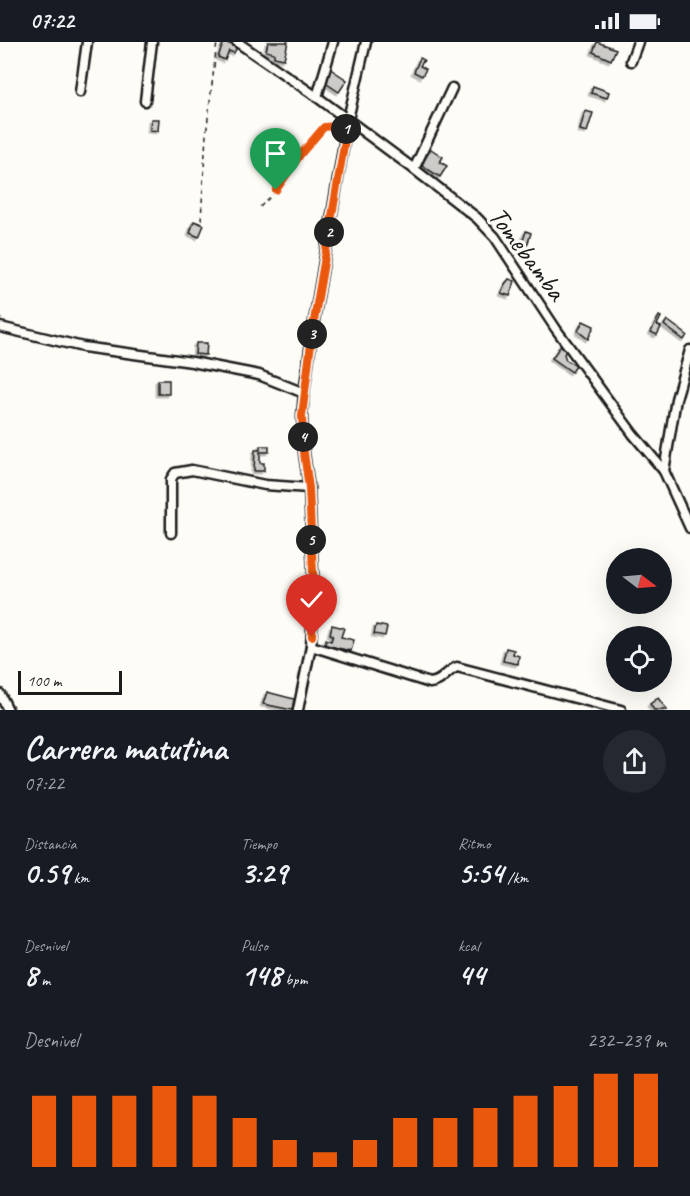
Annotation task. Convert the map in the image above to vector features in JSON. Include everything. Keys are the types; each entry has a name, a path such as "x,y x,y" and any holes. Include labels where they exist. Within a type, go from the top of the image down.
{"street":[{"path":"80,92 87,42"},
{"path":"145,101 152,42"},
{"name":"Tomebamba","path":"238,42 317,97 347,124 414,169 477,218 495,237 556,329 633,434 664,471 690,528"},
{"path":"317,97 333,42"},
{"path":"298,710 311,646 314,593 309,488 302,416 304,393 347,124 366,42"},
{"path":"631,61 638,42"},
{"path":"414,169 452,88"},
{"path":"0,327 83,347 259,375 304,393"},
{"path":"664,471 676,399 690,350"},
{"path":"171,533 171,479 175,473 192,470 265,485 309,488"},
{"path":"311,646 430,683 440,681 457,667 621,710"},
{"path":"0,694 8,710"}],"path":[{"path":"201,220 217,42"},
{"path":"260,207 282,185 300,155 324,127 347,124"}],"building":[{"path":"224,42 237,47 234,53 229,51 225,60 218,57"},
{"path":"268,42 288,42 284,59 274,57 274,53 266,51"},
{"path":"597,42 616,49 611,60 593,52"},
{"path":"420,58 424,60 420,66 426,69 422,76 414,72"},
{"path":"329,68 347,80 339,92 324,82"},
{"path":"593,86 609,92 607,98 591,93"},
{"path":"585,111 593,113 587,132 580,130"},
{"path":"151,119 159,119 158,131 150,130"},
{"path":"431,149 443,157 440,162 447,166 440,177 421,165"},
{"path":"194,221 204,225 199,237 190,233"},
{"path":"526,231 531,233 526,249 521,247"},
{"path":"509,279 515,281 510,296 501,293"},
{"path":"659,316 661,317 657,325 661,327 657,335 651,332"},
{"path":"667,320 687,335 684,340 664,325"},
{"path":"583,321 594,326 588,339 578,331"},
{"path":"563,342 568,348 564,354 566,360 576,366 572,372 552,358"},
{"path":"196,343 207,343 206,355 195,354"},
{"path":"158,380 169,380 169,394 158,394"},
{"path":"260,446 269,446 269,452 260,452 260,463 264,463 264,471 254,471 255,450 260,450"},
{"path":"332,625 344,628 341,637 354,640 351,651 325,645 326,639 331,641"},
{"path":"376,625 387,627 385,636 374,634"},
{"path":"506,648 514,650 513,654 519,656 518,664 503,661"},
{"path":"267,692 294,699 292,710 263,704"},
{"path":"658,698 667,710 654,710 650,704"}],"route":[{"path":"276,190 282,185 300,155 324,127 347,128 313,327 302,416 309,488 314,593 312,636"}]}
